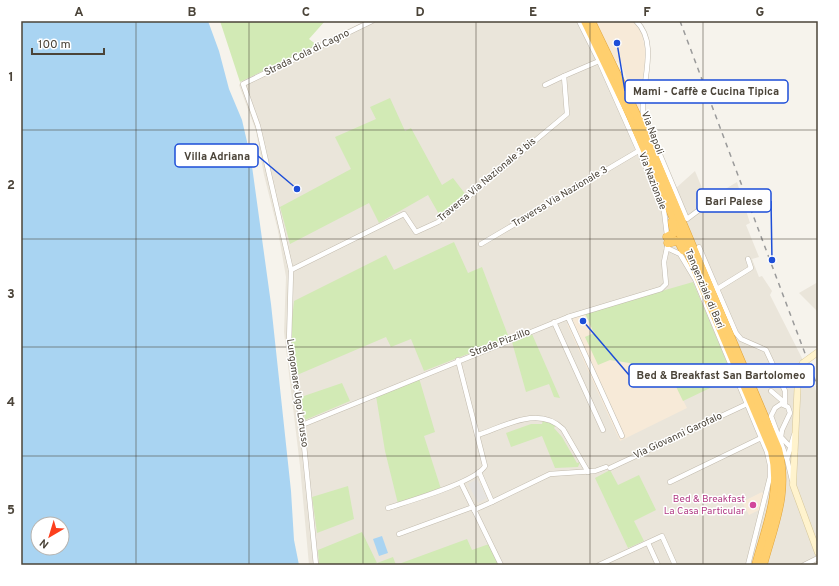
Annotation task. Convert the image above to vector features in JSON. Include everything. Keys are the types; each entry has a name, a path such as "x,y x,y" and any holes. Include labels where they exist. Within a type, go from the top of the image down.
{"highway":[{"name":"Tangenziale di Bari","path":"585,21 630,115 768,441 776,469 772,507 758,556 761,564"},
{"name":"Tangenziale di Bari","path":"591,21 638,118 778,449 783,469 779,509 761,564"},
{"path":"667,243 675,230 671,220 672,212"},
{"path":"667,243 676,240 679,242 690,265 700,280"}],"street":[{"name":"Strada Cola di Cagno","path":"243,84 372,21"},
{"name":"Via Nazionale","path":"578,21 599,61 640,150 661,201 664,211 667,243"},
{"name":"Via Napoli","path":"636,21 643,30 648,51 642,104 643,114 687,219 707,204"},
{"path":"545,85 599,61"},
{"name":"Traversa Via Nazionale 3 bis","path":"291,270 404,214 416,232 438,222 567,114 564,76"},
{"name":"Lungomare Ugo Lorusso","path":"243,84 258,126 291,270 289,336 302,425 316,565"},
{"name":"Traversa Via Nazionale 3","path":"481,244 640,150"},
{"path":"667,243 680,254 695,279 761,438 770,465 770,476 748,565"},
{"name":"Strada Pizzillo","path":"302,425 554,322 661,289 666,284 664,262 667,243"},
{"path":"699,247 736,333 741,339 766,350 785,392 785,404"},
{"path":"717,289 752,268 748,259"},
{"path":"568,317 622,436"},
{"path":"554,322 603,430"},
{"path":"787,459 793,449 796,430 799,370 803,363 818,352"},
{"path":"388,508 439,492 457,483 462,483 479,472 485,466 458,360"},
{"path":"771,391 785,404 790,413 781,434 785,441 793,449"},
{"name":"Via Giovanni Garofalo","path":"399,534 492,502 550,474 588,472 608,467 747,404"},
{"path":"785,404 778,406 772,412 771,416 787,459 793,485 818,553"},
{"path":"478,435 525,419 545,418 558,424 563,429 588,472"},
{"path":"793,485 793,439 796,430"},
{"path":"670,482 761,438"},
{"path":"785,441 793,439"},
{"path":"787,459 790,461 794,460"},
{"path":"479,472 492,502"},
{"path":"462,483 501,565"},
{"path":"598,565 662,536 675,565"},
{"path":"648,543 658,565"},
{"path":"804,565 818,558"}],"shaded area":[{"path":"365,21 581,21 676,188 695,171 707,200 737,182 750,223 746,225 759,257 752,259 759,277 762,276 772,291 770,295 809,372 818,396 818,565 309,565 300,466 284,332 286,277 278,231 264,175 256,131 239,85 243,80"},
{"path":"596,21 633,21 641,30 646,52 639,112 621,63 616,62"},
{"path":"818,282 818,312 799,293"},
{"path":"585,313 594,333 585,337 610,360 630,363 641,379 668,370 687,408 620,441 567,324 573,321 573,318"},
{"path":"477,479 487,498 478,503 468,484"},
{"name":"Bed & Breakfast La Casa Particular","path":"762,492 764,495 761,509 749,515 742,502"}],"green space":[{"path":"220,21 325,21 309,39 317,45 240,82"},
{"path":"390,98 405,131 411,128 442,185 453,178 466,195 440,216 428,195 379,223 369,203 290,244 280,207 351,169 335,137 376,119 370,107"},
{"path":"454,242 468,273 482,267 509,338 424,371 411,339 391,347 386,337 297,375 290,336 294,301 386,255 394,270"},
{"path":"693,282 733,377 683,401 668,370 641,379 630,363 610,360 598,365 585,337 594,333 585,313"},
{"path":"532,334 560,398 554,397 549,384 526,392 512,342"},
{"path":"419,378 435,432 424,436 441,489 398,504 385,451 376,396"},
{"path":"342,383 350,401 305,420 301,397"},
{"path":"543,420 556,425 554,428 562,437 577,463 580,462 578,467 555,468 542,436 511,447 506,433 531,424 542,424"},
{"path":"610,470 618,485 639,475 656,510 634,521 644,541 628,548 595,478"},
{"path":"348,486 354,519 317,533 312,497"},
{"path":"362,532 377,563 372,565 319,565 318,550"},
{"path":"467,539 472,550 489,544 499,565 396,565"},
{"path":"393,557 396,565 378,565 377,563"}],"water":[{"path":"21,21 208,21 219,51 229,89 242,120 251,159 271,304 291,491 294,540 299,565 21,565"},
{"path":"382,536 388,553 379,556 373,539"}],"railway":[{"path":"680,21 818,388"}],"place":[{"name":"Mami - Caffè e Cucina Tipica","path":"617,43"},
{"name":"Villa Adriana","path":"297,189"},
{"name":"Bari Palese","path":"772,260"},
{"name":"Bed & Breakfast San Bartolomeo","path":"583,321"},
{"name":"Bed & Breakfast La Casa Particular","path":"753,505"}]}
